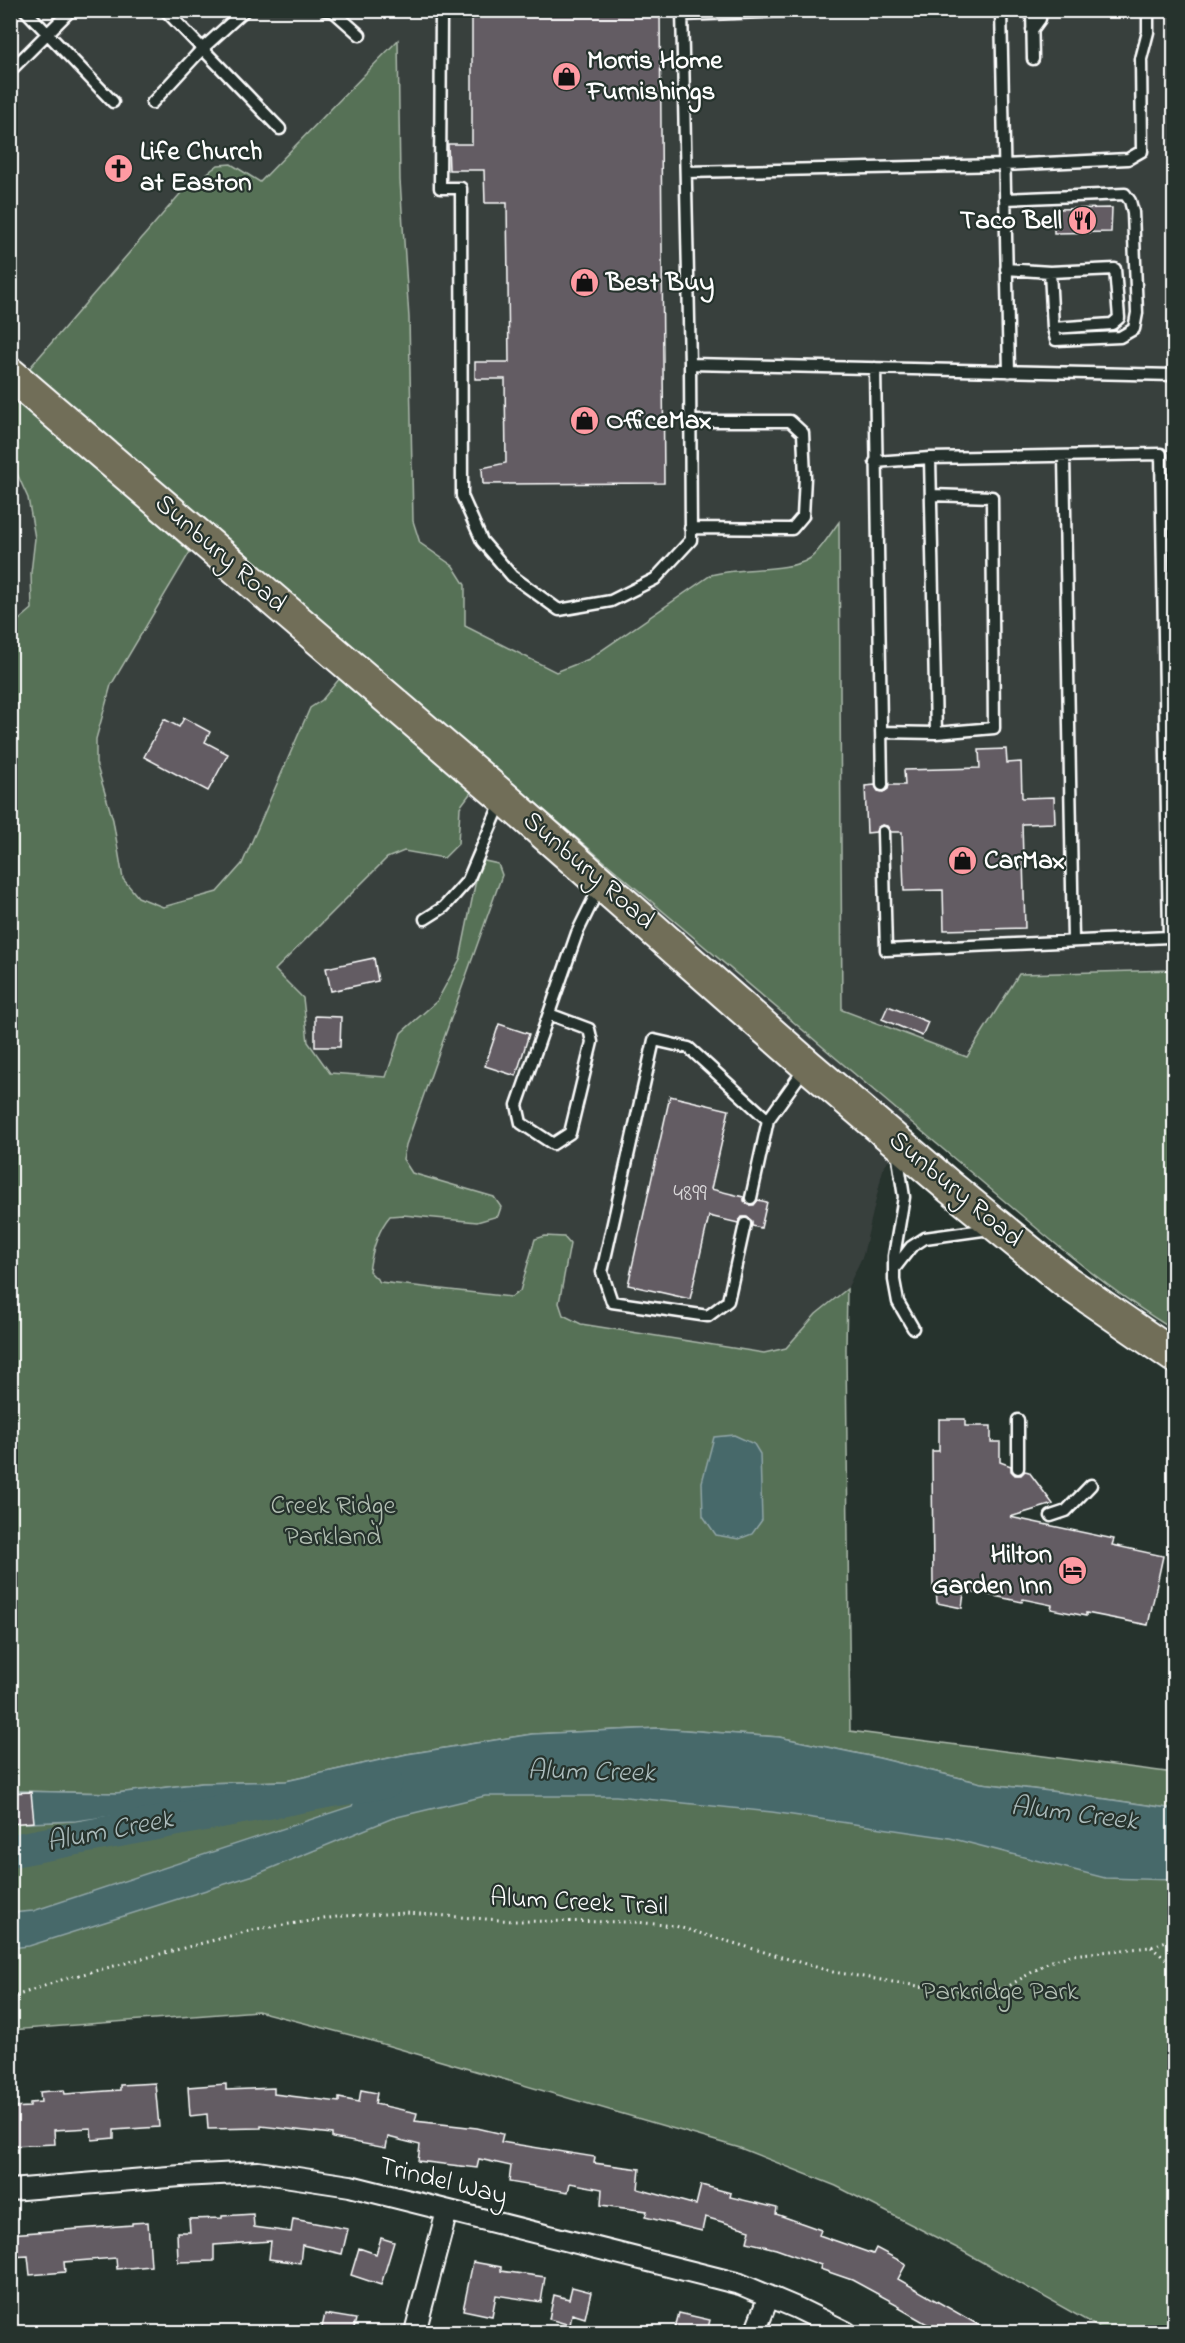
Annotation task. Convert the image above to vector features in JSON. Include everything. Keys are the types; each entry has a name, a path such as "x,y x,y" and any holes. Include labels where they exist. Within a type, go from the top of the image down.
{"main road":[{"name":"Sunbury Road","path":"10,374 503,797 895,1140 1065,1281 1170,1350"}],"street":[{"name":"Trindel Way","path":"10,2190 258,2172 350,2186 740,2284 846,2332"},
{"path":"415,2332 447,2211"},
{"path":"755,2332 769,2296"}],"lane":[{"path":"25,10 113,102"},
{"path":"11,70 71,10"},
{"path":"165,10 280,129"},
{"path":"325,10 333,12 360,35"},
{"path":"441,10 440,188 461,188 462,496 482,541 512,576 559,610 611,601 655,579 691,540 690,364 682,13 814,10"},
{"path":"1000,10 1009,372"},
{"path":"1032,10 1033,59"},
{"path":"1032,30 1040,20 1040,10"},
{"path":"686,172 1004,165 1128,159 1143,151 1141,59 1148,32 1148,10"},
{"path":"152,103 202,49 242,12"},
{"path":"1005,199 1125,194 1130,201 1133,212 1137,313 1134,328 1120,337 1056,340 1053,328 1050,272"},
{"path":"1006,269 1050,272 1115,268 1119,318 1112,324 1053,328"},
{"path":"690,364 1174,375"},
{"path":"875,368 882,785"},
{"path":"690,421 790,421 803,433 805,477 803,516 792,529 690,528"},
{"path":"875,462 930,458 1161,454 1169,937 886,950 883,832"},
{"path":"1064,456 1073,940"},
{"path":"930,458 936,733"},
{"path":"881,732 936,733 994,728 992,497 931,495"},
{"path":"425,919 444,908 468,880 503,797"},
{"path":"549,1014 589,1029 592,1042 570,1133 553,1144 521,1123 517,1105 577,933 602,883"},
{"path":"745,1224 728,1301 708,1316 612,1302 602,1272 654,1040 689,1048 768,1120"},
{"path":"751,1198 768,1120 807,1065"},
{"path":"895,1140 904,1197 893,1270 898,1302 913,1328"},
{"path":"893,1270 911,1247 925,1238 999,1227"},
{"path":"1018,1420 1018,1468"},
{"path":"1051,1516 1066,1511 1091,1485"}],"path":[{"name":"Alum Creek Trail","path":"10,1998 64,1980 257,1929 343,1916 375,1914 407,1913 513,1921 635,1922 675,1926 833,1972 936,1989 983,1991 1007,1987 1049,1962 1071,1955 1151,1947 1174,1938"},
{"path":"1151,1947 1174,1966"}],"shaded area":[{"path":"11,11 1174,11 1174,970 1019,975 967,1057 842,1010 839,523 809,559 784,566 724,571 589,659 556,672 465,627 465,585 453,566 420,543 413,521 409,318 400,180 398,40 260,182 231,164 180,194 11,388"},
{"path":"10,460 28,498 35,538 31,573 32,609 19,621 11,620"},
{"path":"205,528 360,654 322,700 310,708 242,864 217,892 163,907 138,897 123,879 113,820 96,763 96,739 111,685"},
{"path":"490,764 913,1122 883,1169 863,1255 847,1289 816,1314 786,1348 764,1353 581,1324 563,1315 559,1303 570,1245 535,1239 520,1291 511,1297 380,1282 369,1271 372,1253 383,1224 390,1216 494,1197 412,1173 403,1159 502,875 480,860 460,959 437,1001 401,1033 386,1077 330,1073 308,1042 303,998 275,970 387,858 404,851 444,857 458,844 460,807"}],"green space":[{"path":"398,40 400,180 409,318 413,521 420,543 453,566 465,585 465,626 556,672 589,659 711,575 789,566 809,559 839,522 842,1010 967,1057 1019,974 1174,970 1174,1330 1117,1292 1036,1228 27,371 180,194 218,165 231,164 260,182"},
{"name":"Creek Ridge Parkland","path":"11,391 190,552 111,685 96,739 96,763 113,820 123,879 138,897 163,907 217,892 242,864 310,708 322,700 340,678 472,791 460,807 458,844 444,858 404,851 387,858 275,970 303,998 308,1042 330,1073 386,1077 401,1033 437,1001 460,959 480,860 498,864 502,875 403,1159 412,1173 494,1197 501,1207 498,1216 477,1222 403,1215 390,1216 376,1242 369,1271 380,1282 511,1297 520,1291 535,1239 545,1236 564,1237 570,1244 559,1303 563,1315 581,1324 764,1353 786,1348 816,1314 847,1289 850,1731 1174,1773 1174,1809 981,1783 779,1737 659,1728 532,1734 407,1754 286,1781 202,1783 117,1793 11,1791 10,620 19,620 32,609 31,573 35,538 28,498 11,460"},
{"name":"Parkridge Park","path":"444,1774 1174,1837 1174,2332 1107,2332 957,2248 836,2186 740,2148 362,2038 258,2011 11,2030 11,1821 84,1820 340,1786 344,1789"}],"water":[{"path":"734,1435 754,1444 760,1454 762,1520 752,1534 739,1539 716,1535 703,1516 702,1482 714,1437"},
{"path":"659,1728 779,1737 981,1783 1174,1809 1174,1880 1105,1878 950,1838 772,1812 616,1796 485,1796 393,1818 257,1874 29,1946 11,1948 11,1913 33,1911 352,1806 354,1801 352,1793 340,1786 76,1821 30,1823 11,1821 11,1791 116,1793 202,1783 286,1781 407,1754 532,1734"}],"building":[{"path":"472,10 660,10 664,483 483,484 482,468 506,463 505,379 475,379 475,362 509,362 507,203 485,203 484,170 449,170 448,144 472,144"},
{"name":"Taco Bell","path":"1112,208 1111,232 1054,233 1054,209"},
{"path":"184,718 210,732 205,742 228,754 208,791 144,757 164,719 179,727"},
{"name":"CarMax","path":"1006,749 1007,763 1021,762 1022,798 1054,797 1055,823 1022,824 1025,928 944,930 943,890 904,891 902,832 891,832 887,826 882,825 877,828 876,832 867,833 865,786 875,785 878,791 883,792 888,789 889,785 905,785 904,770 980,768 979,750"},
{"path":"374,958 378,981 331,991 326,968"},
{"path":"888,1006 928,1022 922,1036 882,1019"},
{"path":"315,1016 341,1017 340,1047 315,1047"},
{"path":"499,1024 529,1034 516,1076 485,1066"},
{"path":"670,1096 729,1110 711,1189 744,1197 744,1201 749,1205 754,1205 758,1200 767,1202 761,1228 752,1226 752,1221 747,1217 742,1217 738,1223 709,1216 690,1299 628,1285"},
{"path":"939,1419 965,1419 965,1426 991,1426 991,1442 1000,1442 1000,1462 1011,1466 1011,1471 1015,1475 1021,1475 1025,1471 1029,1472 1053,1504 1010,1517 1114,1539 1112,1545 1163,1556 1148,1625 1086,1613 1086,1616 1051,1609 1052,1605 1023,1599 1022,1602 980,1593 964,1593 962,1608 937,1603 936,1589 933,1589 932,1451 939,1451"},
{"path":"31,1792 34,1822 10,1824 10,1793"},
{"path":"155,2083 159,2127 114,2130 114,2138 92,2140 91,2128 54,2130 55,2144 10,2146 10,2108 30,2107 30,2103 41,2102 40,2092 64,2090 65,2094 120,2090 120,2085"},
{"path":"226,2084 226,2090 274,2088 274,2094 339,2102 339,2098 359,2102 361,2090 377,2093 375,2104 417,2113 415,2121 477,2128 503,2134 501,2142 595,2157 594,2163 640,2169 638,2189 696,2205 701,2185 731,2193 730,2197 777,2208 776,2214 821,2230 819,2235 873,2254 876,2248 906,2264 898,2279 991,2332 941,2332 852,2280 820,2269 821,2265 776,2249 747,2242 750,2230 705,2217 702,2231 645,2217 647,2211 601,2205 602,2189 570,2183 568,2192 509,2182 511,2166 479,2159 477,2168 418,2161 420,2145 388,2137 386,2148 332,2138 332,2134 261,2126 261,2128 208,2129 207,2114 190,2116 188,2087"},
{"path":"253,2214 254,2227 291,2232 293,2219 348,2229 342,2254 302,2245 300,2263 269,2259 271,2241 214,2245 214,2261 178,2262 177,2232 190,2232 189,2219"},
{"path":"148,2222 151,2266 117,2269 116,2258 64,2262 65,2272 30,2275 28,2256 10,2257 10,2234"},
{"path":"381,2238 394,2242 381,2285 351,2275 359,2248 376,2254"},
{"path":"473,2262 501,2267 501,2271 545,2277 541,2302 496,2295 492,2316 463,2310"},
{"path":"572,2287 591,2292 585,2318 572,2314 570,2325 549,2319 554,2295 569,2299"},
{"path":"679,2313 710,2320 707,2332 674,2332"},
{"path":"325,2314 356,2319 353,2332 321,2332"}],"waterway":[{"name":"Alum Creek","path":"10,1851 386,1782"}],"place":[{"name":"Morris Home Furnishings","path":"566,77"},
{"name":"Life Church at Easton","path":"119,168"},
{"name":"Taco Bell","path":"1083,221"},
{"name":"Best Buy","path":"585,283"},
{"name":"OfficeMax","path":"585,421"},
{"name":"CarMax","path":"963,861"},
{"name":"Hilton Garden Inn","path":"1073,1571"}]}
